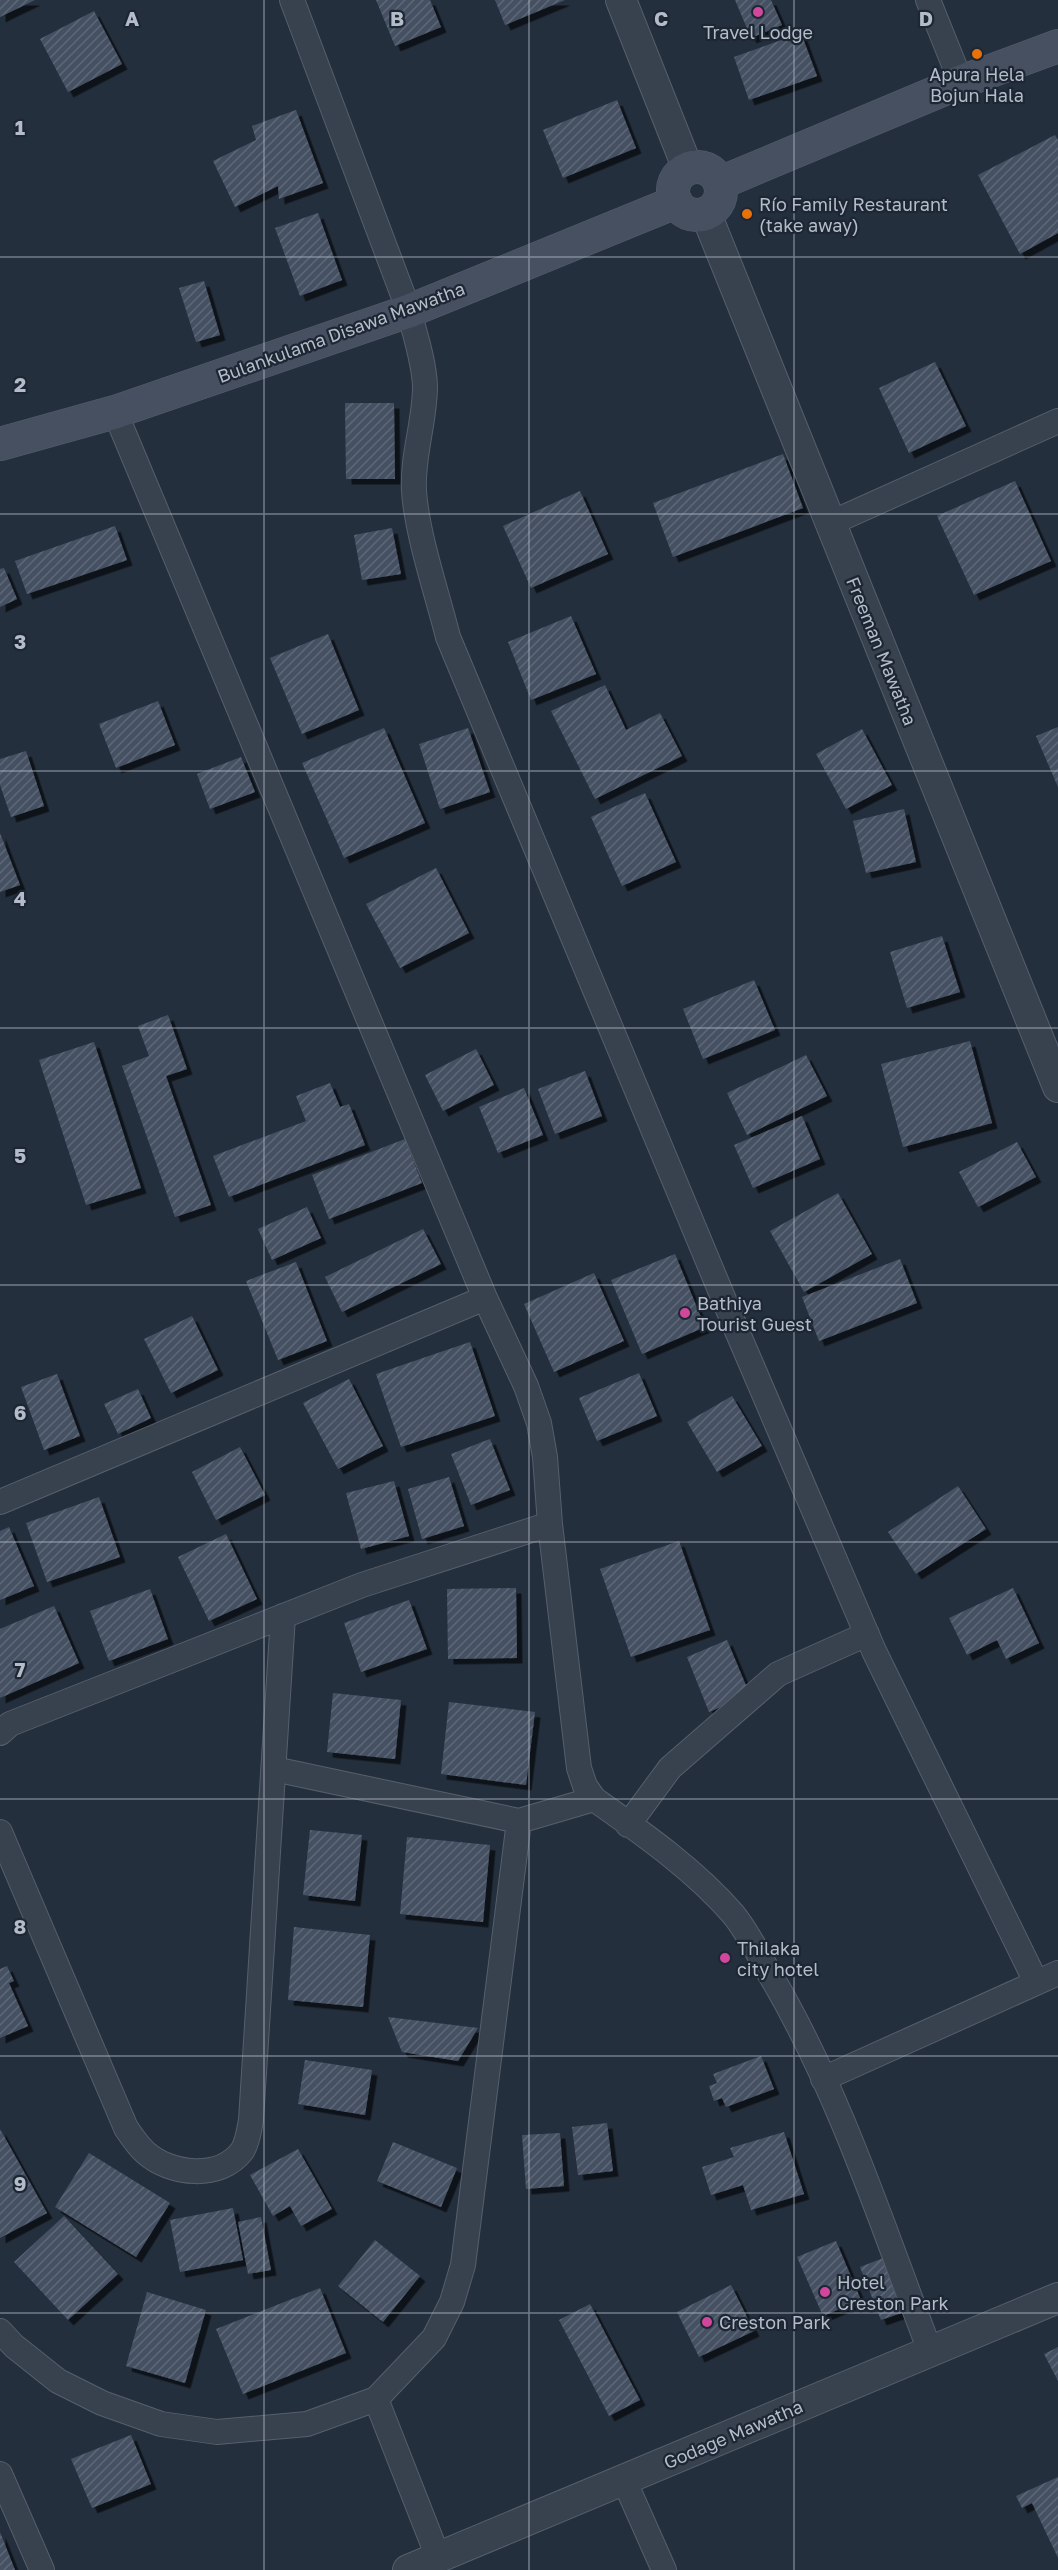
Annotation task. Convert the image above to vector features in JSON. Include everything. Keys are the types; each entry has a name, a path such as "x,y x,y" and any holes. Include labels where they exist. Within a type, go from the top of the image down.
{"main road":[{"path":"720,183 961,82 1058,46"},
{"path":"701,168 710,171 720,183 722,195 718,204 706,214 694,215 685,212 675,202 674,188 677,179 688,169 701,168"},
{"name":"Bulankulama Disawa Mawatha","path":"0,444 115,412 409,310 675,202"}],"street":[{"path":"292,0 409,310 425,385 423,411 414,453 414,491 419,522 448,637 737,1331 867,1634 1047,1978 823,2079"},
{"path":"621,0 688,169"},
{"path":"928,0 961,82"},
{"name":"Freeman Mawatha","path":"706,214 1058,1087"},
{"path":"115,412 485,1298 526,1386 539,1423 546,1457 550,1524 579,1768 585,1786 594,1798 679,1863 735,1916 785,2001 835,2103 930,2351"},
{"path":"831,523 1058,421"},
{"path":"0,1502 485,1298"},
{"path":"0,1733 10,1724 362,1584 550,1524"},
{"path":"0,1832 126,2128 146,2154 163,2164 183,2170 202,2171 222,2167 243,2150 251,2120 283,1616"},
{"path":"628,1825 670,1768 778,1674 867,1634"},
{"path":"274,1769 519,1821 594,1798"},
{"path":"0,2331 14,2346 58,2381 102,2403 161,2424 217,2432 307,2424 376,2399 434,2338 452,2301 463,2265 519,1821"},
{"name":"Godage Mawatha","path":"408,2570 1058,2298"},
{"path":"376,2399 438,2558"},
{"path":"0,2474 42,2570"},
{"path":"624,2480 664,2570"}],"building":[{"path":"0,0 35,0 0,17"},
{"path":"376,0 430,0 441,27 395,46"},
{"path":"495,0 565,0 505,25"},
{"name":"Travel Lodge","path":"735,0 771,0 782,25 751,38"},
{"path":"94,11 122,64 68,92 40,39"},
{"path":"801,33 817,76 749,100 734,57"},
{"path":"617,100 636,148 563,178 543,130"},
{"path":"296,110 323,183 279,199 278,186 235,207 213,161 256,140 252,126"},
{"path":"1055,135 1058,140 1058,233 1020,254 978,175"},
{"path":"318,213 342,280 300,296 275,228"},
{"path":"204,281 220,335 196,342 179,288"},
{"path":"935,362 966,426 909,453 879,388"},
{"path":"345,403 394,403 395,479 346,479"},
{"path":"783,454 803,508 673,557 653,503"},
{"path":"1015,481 1051,561 974,595 937,516"},
{"path":"580,491 608,554 531,588 503,526"},
{"path":"115,526 127,560 27,594 15,561"},
{"path":"392,528 401,574 362,580 354,535"},
{"path":"4,568 17,599 0,607 0,569"},
{"path":"571,616 596,674 531,700 508,642"},
{"path":"328,634 359,710 302,734 270,658"},
{"path":"605,685 626,730 660,713 682,756 595,799 551,711"},
{"path":"158,701 175,745 116,768 99,724"},
{"path":"1058,727 1058,787 1036,736"},
{"path":"384,728 425,823 344,858 302,763"},
{"path":"468,728 490,792 440,809 419,744"},
{"path":"862,729 892,785 846,809 816,754"},
{"path":"26,751 44,806 11,817 0,785 0,759"},
{"path":"241,757 255,792 210,809 197,774"},
{"path":"645,793 676,862 622,886 591,817"},
{"path":"904,809 916,862 866,873 853,821"},
{"path":"0,833 20,885 0,892"},
{"path":"436,868 469,933 400,968 366,904"},
{"path":"942,936 960,992 907,1008 890,952"},
{"path":"754,980 775,1030 703,1059 683,1009"},
{"path":"168,1015 187,1069 166,1076 211,1205 175,1217 122,1066 149,1056 138,1026"},
{"path":"970,1041 992,1123 903,1147 881,1064"},
{"path":"94,1042 141,1188 86,1205 39,1060"},
{"path":"476,1049 494,1085 443,1111 425,1075"},
{"path":"806,1055 827,1096 747,1135 727,1093"},
{"path":"585,1071 602,1116 555,1134 538,1089"},
{"path":"330,1083 340,1107 349,1104 365,1145 229,1197 213,1156 306,1121 296,1096"},
{"path":"524,1088 543,1135 498,1153 479,1107"},
{"path":"802,1116 820,1159 753,1188 734,1145"},
{"path":"405,1139 422,1183 329,1219 312,1175"},
{"path":"1017,1142 1036,1177 978,1207 959,1172"},
{"path":"838,1193 872,1254 804,1292 770,1231"},
{"path":"307,1207 321,1238 272,1260 258,1229"},
{"path":"423,1229 441,1264 342,1312 325,1277"},
{"path":"675,1254 705,1327 642,1354 611,1280"},
{"path":"900,1259 917,1303 819,1341 802,1297"},
{"path":"296,1262 327,1341 278,1360 246,1281"},
{"path":"594,1273 624,1341 554,1372 524,1304"},
{"path":"192,1316 218,1370 171,1393 144,1339"},
{"path":"470,1342 495,1416 401,1447 376,1374"},
{"path":"639,1373 657,1416 597,1441 579,1398"},
{"path":"57,1374 80,1436 44,1450 21,1387"},
{"path":"349,1379 383,1446 338,1469 303,1403"},
{"path":"138,1389 151,1418 118,1434 104,1404"},
{"path":"732,1396 762,1446 717,1472 687,1422"},
{"path":"490,1439 510,1490 471,1505 451,1454"},
{"path":"240,1447 265,1495 216,1520 192,1472"},
{"path":"449,1477 464,1526 422,1539 408,1489"},
{"path":"394,1481 409,1536 361,1549 346,1493"},
{"path":"958,1486 986,1529 916,1574 888,1532"},
{"path":"99,1497 120,1557 47,1582 26,1523"},
{"path":"9,1527 34,1586 0,1600 0,1531"},
{"path":"226,1534 257,1599 209,1621 178,1557"},
{"path":"679,1541 710,1630 631,1657 600,1569"},
{"path":"516,1588 517,1658 448,1659 447,1589"},
{"path":"1013,1588 1039,1643 1006,1659 997,1640 967,1655 949,1618"},
{"path":"150,1589 168,1639 109,1661 90,1611"},
{"path":"409,1600 427,1649 361,1672 344,1623"},
{"path":"54,1606 79,1663 0,1698 0,1629"},
{"path":"727,1640 750,1695 709,1712 687,1657"},
{"path":"333,1693 401,1700 395,1759 327,1752"},
{"path":"449,1702 535,1712 526,1785 441,1774"},
{"path":"310,1830 362,1835 355,1901 303,1895"},
{"path":"407,1837 490,1845 483,1922 400,1914"},
{"path":"294,1927 370,1935 363,2007 288,2000"},
{"path":"7,1966 14,1981 9,1983 28,2026 0,2038 0,1969"},
{"path":"388,2017 478,2028 458,2061 402,2052"},
{"path":"761,2056 774,2089 726,2107 722,2098 714,2101 709,2086 717,2083 713,2074"},
{"path":"305,2060 372,2070 365,2115 298,2104"},
{"path":"607,2123 613,2171 578,2175 572,2127"},
{"path":"0,2129 47,2213 0,2238"},
{"path":"784,2132 804,2194 751,2210 743,2185 711,2195 702,2167 734,2157 730,2148"},
{"path":"560,2133 564,2186 526,2189 522,2135"},
{"path":"393,2142 457,2168 441,2207 377,2181"},
{"path":"298,2149 332,2209 301,2226 290,2206 273,2216 250,2175"},
{"path":"89,2153 170,2203 136,2257 55,2207"},
{"path":"233,2208 243,2260 180,2272 170,2220"},
{"path":"64,2216 118,2274 68,2320 14,2262"},
{"path":"261,2217 271,2270 248,2274 238,2222"},
{"path":"375,2240 420,2276 383,2322 338,2286"},
{"path":"836,2241 861,2300 823,2316 797,2257"},
{"path":"886,2257 907,2311 881,2320 860,2267"},
{"path":"731,2285 754,2331 699,2357 677,2312"},
{"path":"320,2288 346,2353 243,2394 216,2329"},
{"path":"147,2292 206,2310 185,2383 126,2366"},
{"path":"590,2304 640,2400 609,2416 559,2320"},
{"path":"1058,2347 1058,2381 1044,2354"},
{"path":"131,2435 151,2484 92,2508 71,2459"},
{"path":"1058,2477 1058,2558 1032,2503 1022,2508 1016,2496"},
{"path":"0,2532 15,2570 0,2570"}],"place":[{"name":"Travel Lodge","path":"758,12"},
{"name":"Apura Hela Bojun Hala","path":"977,54"},
{"name":"Río Family Restaurant (take away)","path":"747,214"},
{"name":"Bathiya Tourist Guest","path":"685,1313"},
{"name":"Thilaka city hotel","path":"725,1958"},
{"name":"Hotel Creston Park","path":"825,2292"},
{"name":"Creston Park","path":"707,2322"}]}
